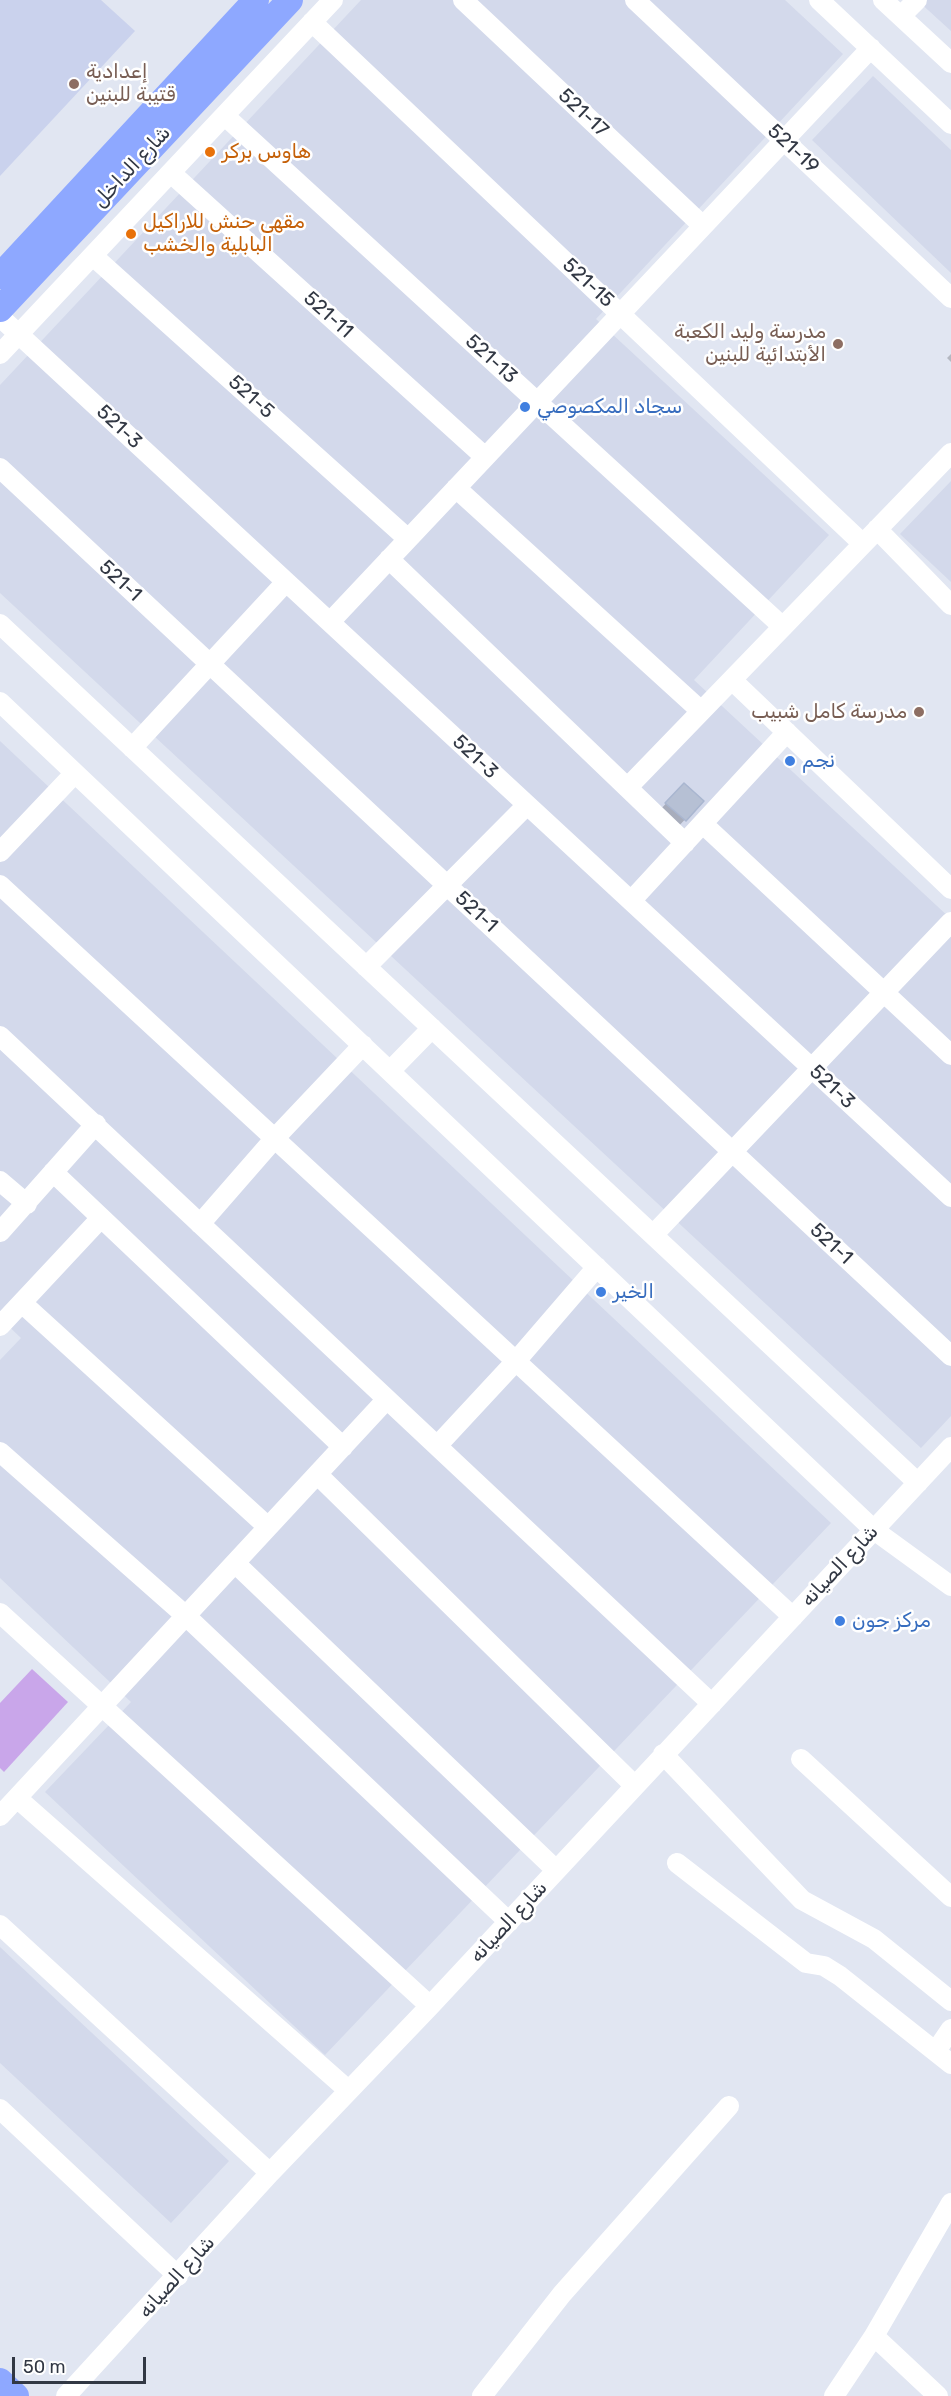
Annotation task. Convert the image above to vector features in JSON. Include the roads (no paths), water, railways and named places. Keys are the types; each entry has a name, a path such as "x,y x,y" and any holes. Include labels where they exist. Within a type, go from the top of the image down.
{"main road":[{"name":"شارع الداخل","path":"0,276 256,0"},
{"name":"شارع الداخل","path":"0,309 290,0"},
{"path":"0,2381 16,2396"}],"street":[{"path":"0,354 333,0"},
{"name":"521-17","path":"463,0 703,226"},
{"name":"521-19","path":"634,0 951,298"},
{"path":"819,0 951,124"},
{"path":"883,0 951,63"},
{"path":"901,16 917,0"},
{"name":"521-15","path":"312,22 863,544"},
{"path":"330,622 871,48"},
{"name":"521-13","path":"225,116 783,627"},
{"name":"521-11","path":"171,173 486,457"},
{"name":"521-5","path":"93,256 408,539"},
{"name":"521-3","path":"0,317 951,1197"},
{"path":"628,787 951,453"},
{"name":"521-1","path":"0,468 951,1356"},
{"path":"456,489 702,711"},
{"path":"877,530 951,605"},
{"path":"388,559 685,843"},
{"path":"132,748 286,582"},
{"path":"0,624 918,1483"},
{"path":"732,680 951,889"},
{"path":"0,702 874,1530 951,1586"},
{"path":"631,901 787,732"},
{"path":"0,852 75,773"},
{"path":"366,967 527,805"},
{"path":"703,824 951,1055"},
{"path":"0,885 793,1617"},
{"path":"653,1235 951,922"},
{"path":"390,1071 432,1028"},
{"path":"0,1036 712,1704"},
{"path":"200,1224 275,1138 363,1046"},
{"path":"0,1233 96,1124"},
{"path":"53,1173 343,1447"},
{"path":"0,1181 27,1204"},
{"path":"0,1326 100,1219"},
{"path":"437,1446 516,1361 597,1267"},
{"path":"22,1303 268,1527"},
{"path":"0,1816 387,1399"},
{"path":"0,1452 186,1616 509,1922"},
{"name":"شارع الصيانه","path":"66,2396 270,2173 509,1922 634,1785 918,1483 949,1454"},
{"path":"318,1475 634,1785"},
{"path":"235,1563 556,1870"},
{"path":"0,1613 430,2006"},
{"path":"663,1754 802,1900 874,1939 951,2001"},
{"path":"801,1759 951,1897"},
{"path":"17,1798 348,2090"},
{"path":"676,1863 806,1963 831,1970 944,2058 951,2029"},
{"path":"0,1925 270,2173"},
{"path":"482,2396 562,2294 729,2106"},
{"path":"0,2109 178,2276"},
{"path":"834,2396 948,2218"},
{"path":"874,2336 938,2396"}],"place":[{"name":"إعدادية قتيبة للبنين","path":"74,84"},
{"name":"هاوس بركر","path":"210,152"},
{"name":"مقهى حنش للاراكيل البابلية والخشب","path":"131,234"},
{"name":"مدرسة وليد الكعبة الأبتدائية للبنين","path":"838,344"},
{"name":"سجاد المكصوصي","path":"525,407"},
{"name":"مدرسة كامل شبيب","path":"919,712"},
{"name":"نجم","path":"790,761"},
{"name":"الخير","path":"601,1292"},
{"name":"مركز جون","path":"840,1621"}]}
